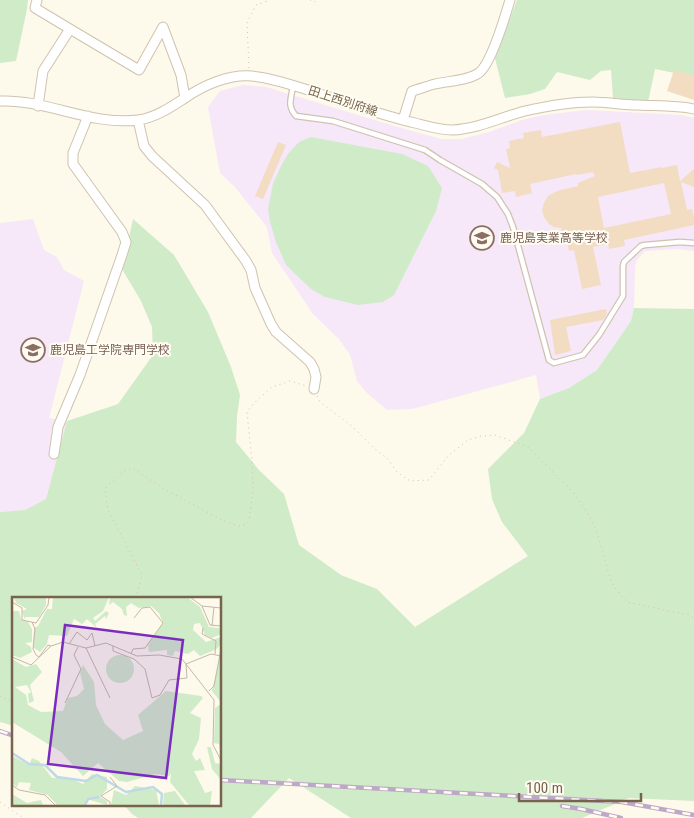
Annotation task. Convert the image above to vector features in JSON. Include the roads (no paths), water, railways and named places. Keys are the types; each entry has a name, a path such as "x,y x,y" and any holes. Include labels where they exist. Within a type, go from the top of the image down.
{"street":[{"path":"37,0 35,8 139,70 163,26 181,75 185,98"},
{"path":"403,120 412,91 435,84 461,80 479,73 488,61 510,0"},
{"path":"38,106 43,71 70,29"},
{"name":"田上西別府線","path":"0,101 22,102 108,120 138,120 162,112 203,87 221,80 239,76 250,76 262,77 403,120 453,130 466,129 522,112 567,104 593,102 694,109"},
{"path":"54,454 58,427 80,375 126,242 114,220 73,164 73,153 88,116"},
{"path":"138,120 144,146 152,156 205,205 246,261 255,288 276,332 310,362 314,369 316,377 314,389"}],"lane":[{"path":"293,86 290,102 291,110 296,116 333,121 425,150 482,184 497,197 508,214 513,227 549,360 554,363 583,355 599,335 624,296 622,266 641,246 680,242 694,244"}],"railway":[{"path":"0,731 12,735"},
{"path":"221,780 622,802 694,815"},
{"path":"562,806 621,818"}],"place":[{"name":"鹿児島実業高等学校","path":"482,238"},
{"name":"鹿児島工学院専門学校","path":"33,350"}]}
